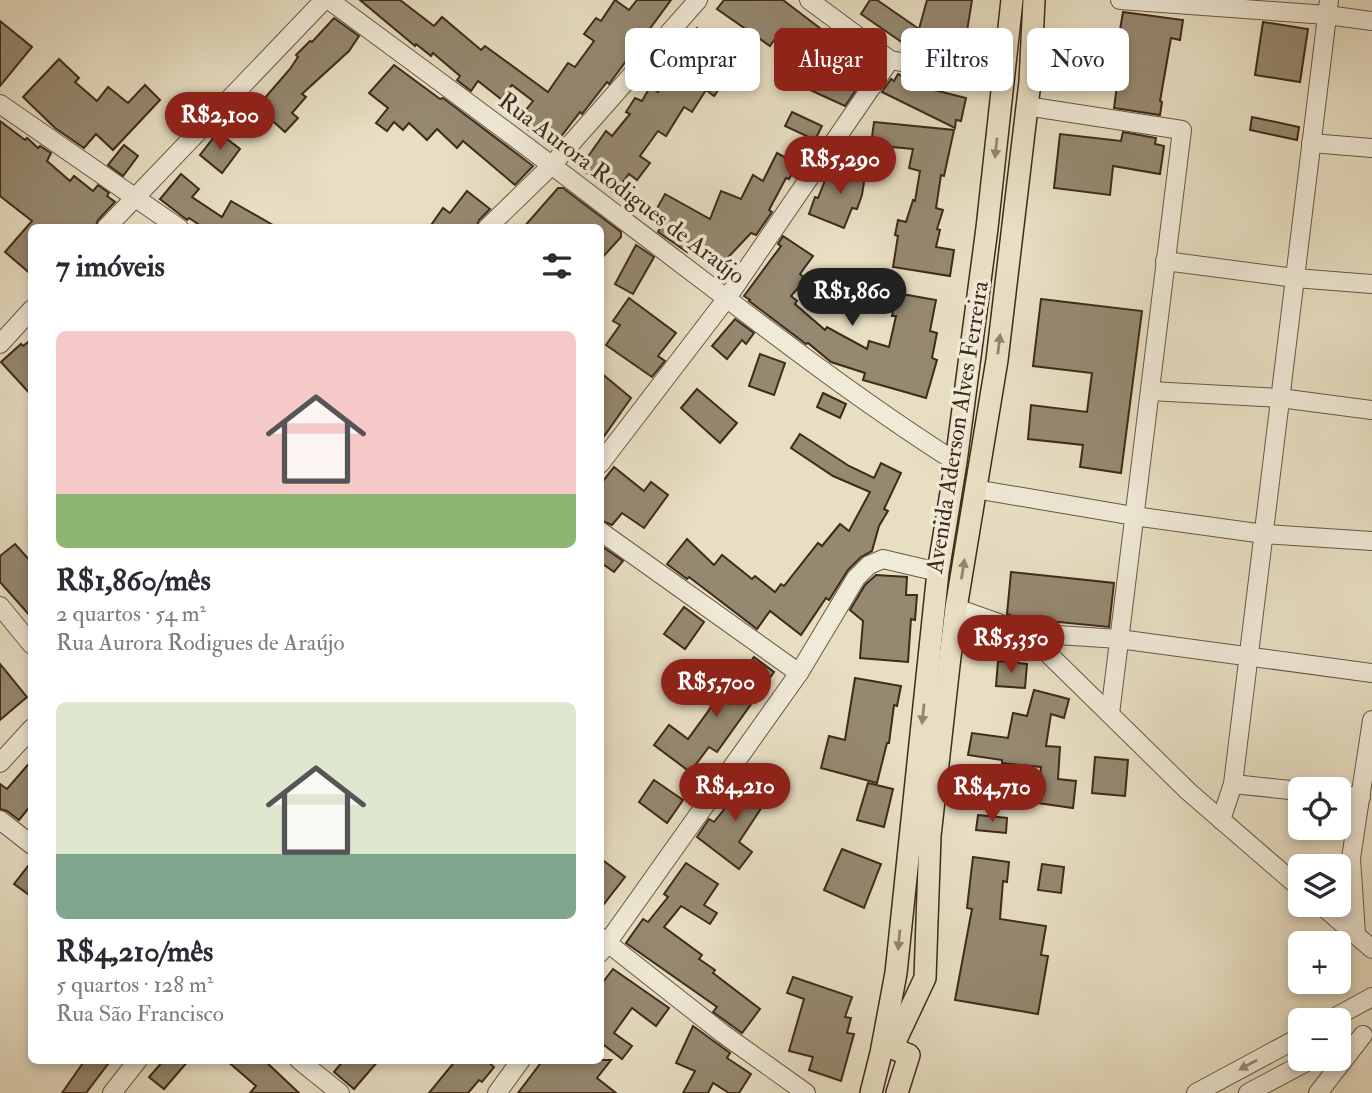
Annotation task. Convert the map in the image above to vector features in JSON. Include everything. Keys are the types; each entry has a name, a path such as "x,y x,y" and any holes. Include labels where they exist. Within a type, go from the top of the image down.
{"main road":[{"name":"Avenida Aderson Alves Ferreira","path":"1009,28 1012,0"},
{"name":"Avenida Aderson Alves Ferreira","path":"897,1093 909,1055 892,1048 925,978 930,836 956,608 997,360 1026,106 1034,0"},
{"name":"Avenida Aderson Alves Ferreira","path":"871,1093 896,973 938,572 956,462 987,229 1002,91"}],"street":[{"name":"Rua Aurora Rodigues de Araújo","path":"326,0 552,164 887,418 956,462"},
{"path":"110,224 326,0"},
{"path":"491,224 552,164 698,0"},
{"path":"809,0 890,60 901,62"},
{"path":"1120,0 1328,7 1372,21"},
{"path":"1221,820 1233,784 1328,7"},
{"path":"604,459 727,298 890,60"},
{"path":"0,104 173,224"},
{"path":"1026,106 1182,130 1110,714"},
{"path":"1311,143 1372,148"},
{"path":"1165,261 1295,278 1372,284"},
{"path":"0,344 28,313"},
{"path":"1150,391 1280,398 1372,410"},
{"path":"975,489 1134,516 1264,534 1372,541"},
{"path":"604,534 799,673"},
{"path":"604,943 799,673 850,585 869,565 883,559 938,572"},
{"path":"0,606 28,640"},
{"path":"956,608 1027,633 1119,639 1372,673"},
{"path":"1027,633 1189,792 1288,878"},
{"path":"1356,934 1351,858 1353,833 1364,806 1372,720"},
{"path":"0,763 28,732"},
{"path":"1233,784 1288,790"},
{"path":"0,820 28,842"},
{"path":"909,834 930,836"},
{"path":"1335,917 1372,949"},
{"path":"604,945 806,1093"},
{"path":"1351,1009 1372,998"},
{"path":"1351,1040 1368,1032"},
{"path":"1318,1093 1368,1032"},
{"path":"1196,1093 1288,1043"},
{"path":"113,1093 135,1064"},
{"path":"304,1064 340,1093"},
{"path":"497,1093 518,1064"},
{"path":"1248,1093 1289,1071"}],"building":[{"path":"360,0 400,0 434,26 442,17 481,50 485,46 548,92 568,63 575,67 594,41 584,34 596,18 601,21 615,0 629,10 637,0 671,0 650,28 625,28 625,62 552,148 517,121 533,101 512,85 501,99 478,81 471,91 457,80 460,76 433,53 431,56 416,44 415,46"},
{"path":"724,0 783,0 820,28 774,28 774,40 770,46 760,39 760,28 744,28 717,9"},
{"path":"870,0 877,0 918,28 901,28 901,42 887,32 887,28 881,28 861,14"},
{"path":"927,0 972,0 967,28 919,28"},
{"path":"1123,12 1183,20 1180,40 1171,38 1160,115 1114,108 1116,91 1129,91 1129,28 1120,28"},
{"path":"334,18 359,36 349,51 302,94 306,97 292,113 298,118 285,132 257,107 290,69 298,57 296,55"},
{"path":"0,21 32,47 0,86"},
{"path":"1263,22 1308,29 1300,82 1255,75"},
{"path":"59,59 79,78 75,82 97,101 108,87 128,103 145,85 160,100 113,150 96,134 84,148 55,128 23,97"},
{"path":"394,65 440,99 443,98 533,166 515,185 463,141 457,148 437,129 427,140 409,123 403,130 394,122 387,131 376,123 388,108 369,93"},
{"path":"898,74 901,76 901,91 938,91 966,98 961,121 956,120 955,128 882,92 887,91 891,79 894,81"},
{"path":"648,91 705,91 692,112 684,107 666,136 658,131 640,156 650,163 637,180 629,174 614,193 580,168 606,131 612,136 630,114 626,112 635,98 642,101"},
{"path":"812,91 855,91 845,106"},
{"path":"792,112 822,126 815,140 785,126"},
{"path":"1252,117 1299,127 1297,140 1250,130"},
{"path":"0,121 25,140 27,138 38,148 40,146 51,153 47,161 70,181 74,176 93,191 98,185 109,193 107,196 115,202 96,224 29,224 32,221 0,196"},
{"path":"874,122 954,130 944,176 941,175 936,208 943,210 937,229 940,230 936,247 954,250 950,276 893,267 898,220 906,222 913,200 915,201 920,171 909,168 913,149 871,145"},
{"path":"218,132 240,149 222,173 200,155"},
{"path":"1123,132 1156,138 1155,144 1164,146 1160,174 1113,166 1110,195 1054,188 1060,134 1121,141"},
{"path":"124,145 138,156 123,176 108,165"},
{"path":"777,153 797,164 789,179 786,178 769,210 772,212 756,235 751,233 719,267 693,241 687,252 658,232 662,225 651,219 665,194 710,219 721,191 741,199 753,175 763,181"},
{"path":"841,165 866,169 857,209 852,208 844,228 809,214 826,178 838,183"},
{"path":"181,174 199,189 192,197 222,217 231,201 271,224 198,224 189,218 187,220 160,199"},
{"path":"558,188 563,188 621,232 621,237 604,256 604,224 526,224"},
{"path":"467,191 490,209 478,224 432,224 443,208 450,213"},
{"path":"28,226 28,272 5,252"},
{"path":"783,236 813,256 800,274 806,279 791,296 797,301 795,304 825,330 827,327 867,349 869,341 889,347 896,316 892,316 896,293 936,300 930,331 937,333 932,358 937,360 926,398 863,380 865,373 831,362 744,296 781,246 778,244"},
{"path":"636,245 654,257 633,294 615,284"},
{"path":"629,298 676,333 658,356 665,361 652,377 606,345 620,325 613,321"},
{"path":"1041,299 1142,311 1121,473 1080,467 1083,445 1028,439 1031,405 1087,412 1092,373 1033,366"},
{"path":"735,319 754,333 746,344 742,340 727,359 712,346"},
{"path":"28,342 28,392 1,362 21,344 23,346"},
{"path":"760,354 785,363 774,395 749,386"},
{"path":"604,375 631,398 604,436"},
{"path":"697,389 737,423 720,443 681,408"},
{"path":"823,393 846,404 840,418 817,407"},
{"path":"800,434 849,466 874,478 881,463 901,473 884,509 888,511 879,526 872,551 861,557 848,570 829,600 826,598 801,635 770,611 757,629 689,577 687,579 667,564 687,539 714,565 722,555 752,579 755,576 775,592 781,584 784,586 818,543 822,546 840,524 849,531 870,492 833,476 791,448"},
{"path":"614,467 644,491 651,482 668,495 644,528 622,513 612,525 604,522 604,480"},
{"path":"15,544 28,559 28,614 0,582 0,556"},
{"path":"604,548 623,561 614,572 604,565"},
{"path":"1011,572 1114,583 1109,627 1018,618 1007,614"},
{"path":"876,575 907,577 906,595 917,595 915,620 911,619 908,662 860,658 863,621 850,610 865,585"},
{"path":"684,607 704,622 685,649 664,634"},
{"path":"754,657 774,672 717,752 709,747 690,772 654,745 669,725 688,739 712,706 716,709"},
{"path":"998,661 1027,664 1025,688 996,686"},
{"path":"0,664 27,697 0,720"},
{"path":"855,678 901,686 897,706 894,705 889,743 877,783 821,768 829,736 845,740"},
{"path":"1034,690 1069,699 1064,718 1051,714 1046,746 1060,747 1058,779 1076,781 1073,808 1037,803 1041,767 1002,763 1002,760 968,755 972,733 1008,738 1013,713 1027,716"},
{"path":"1095,757 1128,760 1125,796 1092,793"},
{"path":"28,765 28,809 19,820 0,809 0,784 7,789"},
{"path":"752,774 768,784 756,802 762,807 739,842 752,852 739,869 697,837 709,819 714,822"},
{"path":"654,780 683,800 667,823 639,802"},
{"path":"868,783 893,789 884,827 857,820"},
{"path":"978,815 1007,818 1006,833 976,830"},
{"path":"842,849 881,864 864,908 824,890"},
{"path":"973,857 1009,862 1007,882 1003,881 1000,919 1046,926 1041,955 1048,956 1038,1014 955,1000 972,909 967,908"},
{"path":"604,861 625,877 604,904"},
{"path":"686,863 718,884 704,905 717,913 710,924 681,906 664,927 702,955 699,959 715,970 713,973 760,1009 742,1033 713,1012 717,1007 626,943 643,919 648,922 668,897 664,894"},
{"path":"1042,864 1064,867 1061,893 1038,890"},
{"path":"28,866 28,894 14,884"},
{"path":"613,969 669,1008 656,1026 632,1008 614,1033 632,1046 622,1059 604,1045 604,981"},
{"path":"793,977 852,997 845,1017 851,1018 847,1033 854,1034 841,1081 809,1070 813,1057 789,1051 804,999 787,993"},
{"path":"693,1026 730,1053 727,1058 751,1074 739,1093 729,1093 713,1083 708,1093 683,1093 695,1071 676,1063"},
{"path":"604,1060 611,1060 597,1078 616,1093 518,1093 540,1064 604,1064"},
{"path":"82,1064 108,1064 86,1093 62,1093"},
{"path":"160,1064 186,1064 164,1089 149,1077"},
{"path":"231,1064 268,1064 299,1093 250,1093 256,1086"},
{"path":"341,1064 376,1064 354,1089 334,1072"},
{"path":"453,1064 491,1064 494,1067 482,1082 479,1080 468,1093 429,1093"}]}
